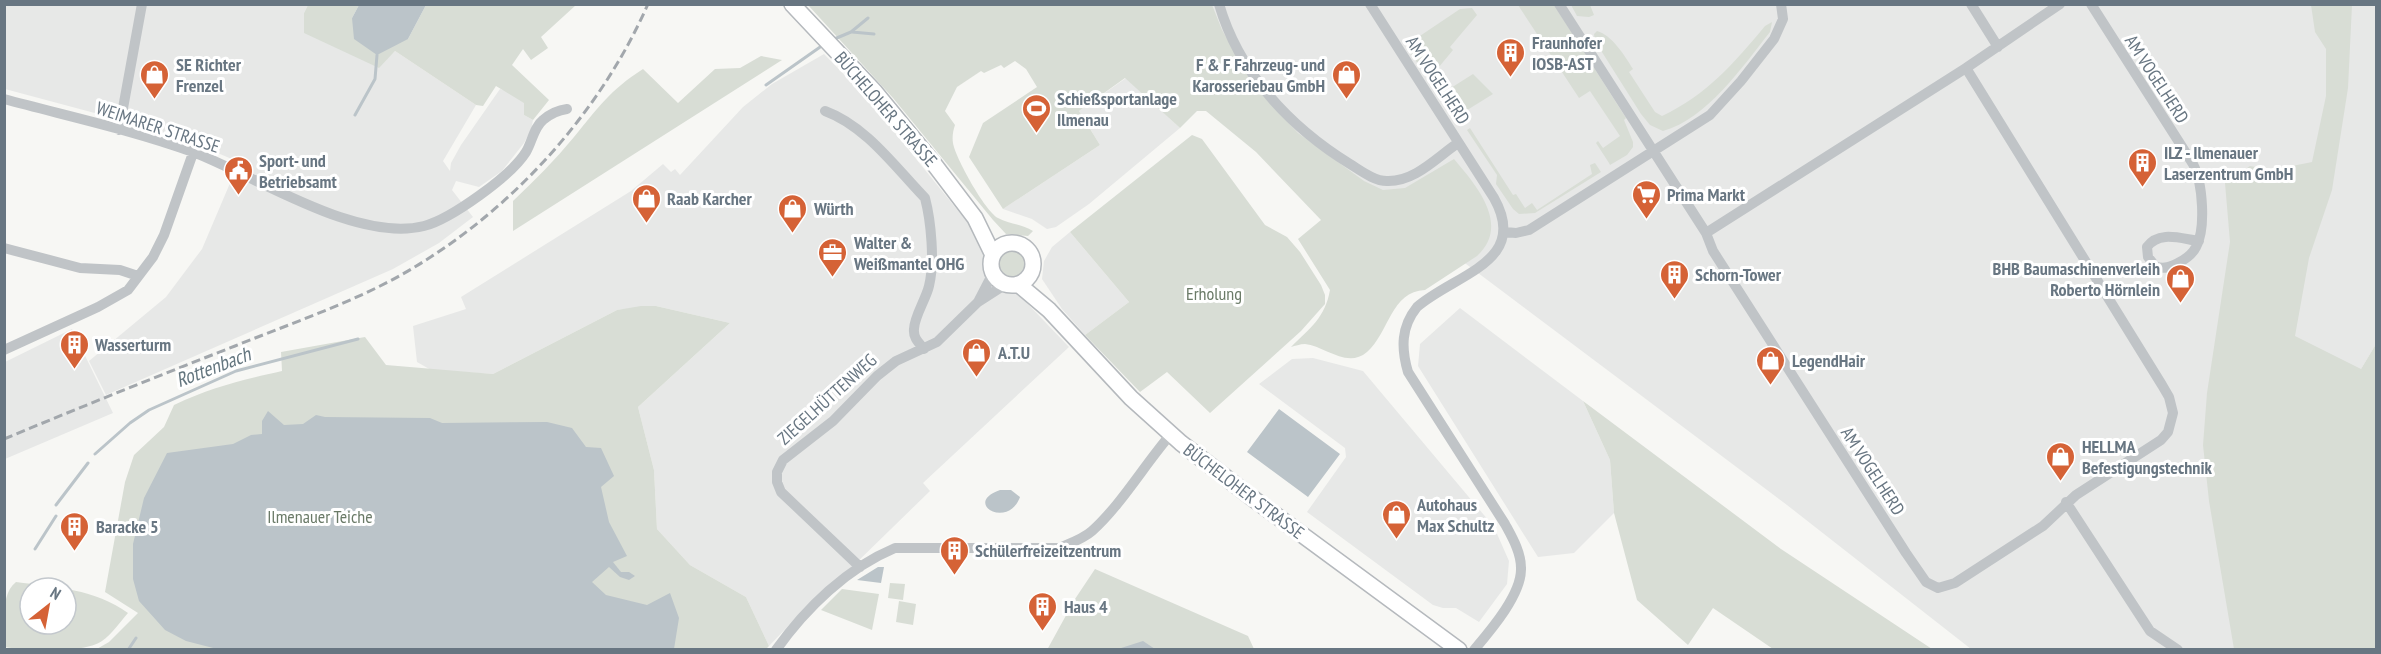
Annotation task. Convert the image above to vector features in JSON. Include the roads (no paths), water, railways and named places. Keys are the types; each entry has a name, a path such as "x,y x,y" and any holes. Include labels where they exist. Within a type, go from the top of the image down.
{"main road":[{"name":"BÜCHELOHER STRASSE","path":"792,4 846,61 934,164 975,218 993,255 993,273 997,279 1012,284 1049,310 1106,372 1171,434 1255,500 1459,650"},
{"name":"BÜCHELOHER STRASSE","path":"975,218 1006,244 1017,244 1027,249 1033,259 1031,273 1049,310"},
{"path":"993,255 1006,244"},
{"path":"1012,284 1026,280 1031,273"}],"street":[{"path":"119,129 142,4"},
{"name":"AM VOGELHERD","path":"1219,4 1233,41 1267,92 1295,123 1329,151 1359,170 1387,181 1405,178 1422,170 1458,143"},
{"name":"AM VOGELHERD","path":"1370,4 1501,209 1505,220 1505,232"},
{"name":"AM VOGELHERD","path":"1559,4 1706,233 1713,251 1921,577 1938,588 1955,583 2043,526 2066,502 2161,440 2168,432 2174,413 2162,385 1966,68"},
{"path":"1474,650 1514,595 1520,579 1521,565 1517,547 1509,531 1408,372 1402,345 1406,325 1416,307 1481,265 1499,250 1505,232 1516,233 1529,230 1710,115 1725,100 1780,30 1783,19 1781,4"},
{"path":"1971,4 1998,47"},
{"path":"1706,233 1966,68 2060,4"},
{"name":"AM VOGELHERD","path":"2091,4 2198,174 2202,222 2199,241"},
{"name":"WEIMARER STRASSE","path":"5,100 119,129 193,153 301,201 352,220 388,229 423,226 445,218 504,174 525,153 541,121 560,110 567,109"},
{"path":"825,111 848,121 862,133 925,198 932,268 928,292 914,328 916,339 924,349"},
{"path":"4,350 98,307 128,290 153,257 164,235 193,153"},
{"path":"2164,237 2199,241 2187,258 2166,269 2156,267 2148,257 2147,247 2155,239 2164,237"},
{"path":"4,248 80,268 120,270 138,276"},
{"name":"ZIEGELHÜTTENWEG","path":"978,302 993,273"},
{"name":"ZIEGELHÜTTENWEG","path":"860,567 781,492 777,482 777,472 783,460 833,421 877,376 896,361 937,342 978,302 1012,284"},
{"path":"776,650 788,633 818,601 860,567 895,548 1059,548 1078,541 1092,531 1171,434"},
{"path":"2066,502 2150,631 2178,650"}],"waterway":[{"path":"832,40 851,32 868,18"},
{"path":"852,32 874,34"},
{"path":"766,85 823,45"},
{"path":"355,115 375,79 377,55"},
{"name":"Rottenbach","path":"95,454 130,423 149,410 236,371 358,339"},
{"name":"Rottenbach","path":"56,505 88,463"},
{"name":"Rottenbach","path":"35,549 56,516"},
{"path":"128,650 136,638"}],"railway":[{"path":"4,439 333,307 390,281 431,257 470,229 542,164 602,88 627,47 648,4"}],"place":[{"name":"Fraunhofer IOSB-AST","path":"1511,78"},
{"name":"SE Richter Frenzel","path":"155,100"},
{"name":"F & F Fahrzeug- und Karosseriebau GmbH","path":"1346,100"},
{"name":"Schießsportanlage Ilmenau","path":"1036,134"},
{"name":"ILZ - Ilmenauer Laserzentrum GmbH","path":"2143,188"},
{"name":"Sport- und Betriebsamt","path":"238,196"},
{"name":"Prima Markt","path":"1646,220"},
{"name":"Raab Karcher","path":"646,224"},
{"name":"Würth","path":"793,234"},
{"name":"Walter & Weißmantel OHG","path":"833,278"},
{"name":"Schorn-Tower","path":"1674,300"},
{"name":"BHB Baumaschinenverleih Roberto Hörnlein","path":"2181,304"},
{"name":"Wasserturm","path":"74,370"},
{"name":"A.T.U","path":"977,378"},
{"name":"LegendHair","path":"1771,386"},
{"name":"HELLMA Befestigungstechnik","path":"2061,482"},
{"name":"Autohaus Max Schultz","path":"1396,540"},
{"name":"Baracke 5","path":"75,552"},
{"name":"Schülerfreizeitzentrum","path":"954,576"},
{"name":"Haus 4","path":"1043,632"}],"park label":[{"name":"Erholung","path":"1214,293"},
{"name":"Ilmenauer Teiche","path":"320,516"}]}
